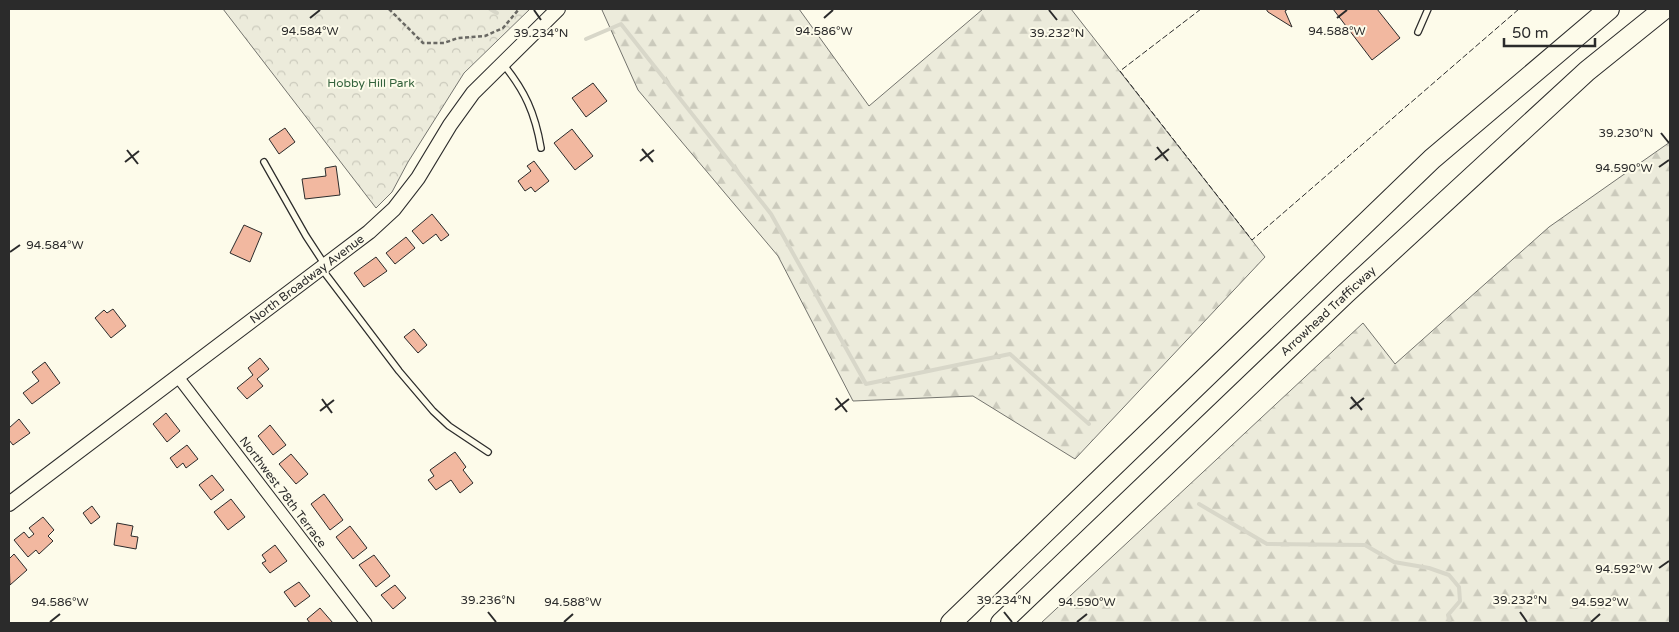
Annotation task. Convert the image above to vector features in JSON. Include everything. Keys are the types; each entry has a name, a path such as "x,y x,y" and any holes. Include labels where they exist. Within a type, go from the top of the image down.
{"highway":[{"path":"951,623 1432,159 1609,9"},
{"name":"Arrowhead Trafficway","path":"1001,623 1345,294 1587,71 1664,9"}],"street":[{"name":"North Broadway Avenue","path":"9,504 369,232 394,210 418,178 450,125 473,93 558,9"},
{"name":"Northwest 78th Terrace","path":"178,377 366,623"}],"lane":[{"path":"1418,32 1428,9"},
{"path":"503,64 516,80 530,108 537,124 541,148"},
{"path":"264,162 323,266 399,370 433,411 449,426 488,452"}],"path":[{"path":"389,9 423,43 444,43 458,38 485,36 503,28 519,9"}],"green space":[{"name":"Hobby Hill Park","path":"223,9 530,9 464,73 408,162 392,192 376,208"},
{"path":"799,9 869,106 983,9 1071,9 1265,257 1075,459 973,396 853,401 778,256 638,90 602,10"},
{"path":"1670,142 1670,623 1041,623 1363,323 1395,364 1549,227"}],"building":[{"path":"1266,9 1288,9 1285,11 1292,27 1268,12"},
{"path":"1333,9 1377,9 1400,38 1372,60"},
{"path":"593,83 607,101 586,117 572,98"},
{"path":"285,128 295,142 279,154 269,139"},
{"path":"572,129 593,156 575,170 554,143"},
{"path":"534,161 549,181 535,192 531,187 525,191 518,181 531,171 527,166"},
{"path":"336,166 340,195 305,199 302,179 326,176 325,168"},
{"path":"432,214 449,235 441,241 436,234 423,244 412,231"},
{"path":"244,225 262,233 250,262 230,253"},
{"path":"406,237 415,248 395,264 386,253"},
{"path":"376,257 387,271 364,287 354,273"},
{"path":"113,309 126,326 111,338 95,318 104,310 107,313"},
{"path":"414,329 427,345 418,353 404,337"},
{"path":"260,358 269,369 257,379 263,386 247,399 237,388 253,375 248,368"},
{"path":"45,362 60,383 32,404 23,393 39,381 32,372"},
{"path":"166,413 180,431 167,442 153,424"},
{"path":"19,419 30,433 13,445 9,440 9,428"},
{"path":"270,425 286,445 273,455 258,436"},
{"path":"187,445 198,459 186,468 183,463 177,468 170,458"},
{"path":"455,452 466,467 463,470 473,483 460,493 451,480 436,490 428,480 434,476 430,470"},
{"path":"291,454 308,474 296,484 279,464"},
{"path":"212,475 224,490 211,500 199,485"},
{"path":"324,494 343,520 330,530 311,504"},
{"path":"231,499 245,517 228,530 214,512"},
{"path":"92,506 100,517 91,524 83,513"},
{"path":"43,517 54,530 48,536 53,541 39,554 36,550 28,557 14,540 24,532 29,538 34,534 29,528"},
{"path":"117,523 133,526 131,536 138,537 136,549 114,545"},
{"path":"350,526 367,548 353,559 336,537"},
{"path":"275,545 287,561 270,573 262,563 266,561 262,555"},
{"path":"14,554 27,570 10,585 9,559"},
{"path":"374,555 390,576 376,587 359,565"},
{"path":"299,582 310,596 295,607 284,592"},
{"path":"395,585 406,598 393,609 381,595"},
{"path":"320,608 333,623 310,623 307,619"}],"waterway":[{"path":"490,9 497,13"},
{"path":"586,39 621,24 771,214 866,384 1010,354 1089,424"},
{"path":"1199,504 1267,544 1365,545 1394,562 1429,568 1449,575 1459,587 1460,601 1448,615 1450,623"}],"fence":[{"path":"1201,9 1120,71 1252,240 1519,9"}]}
